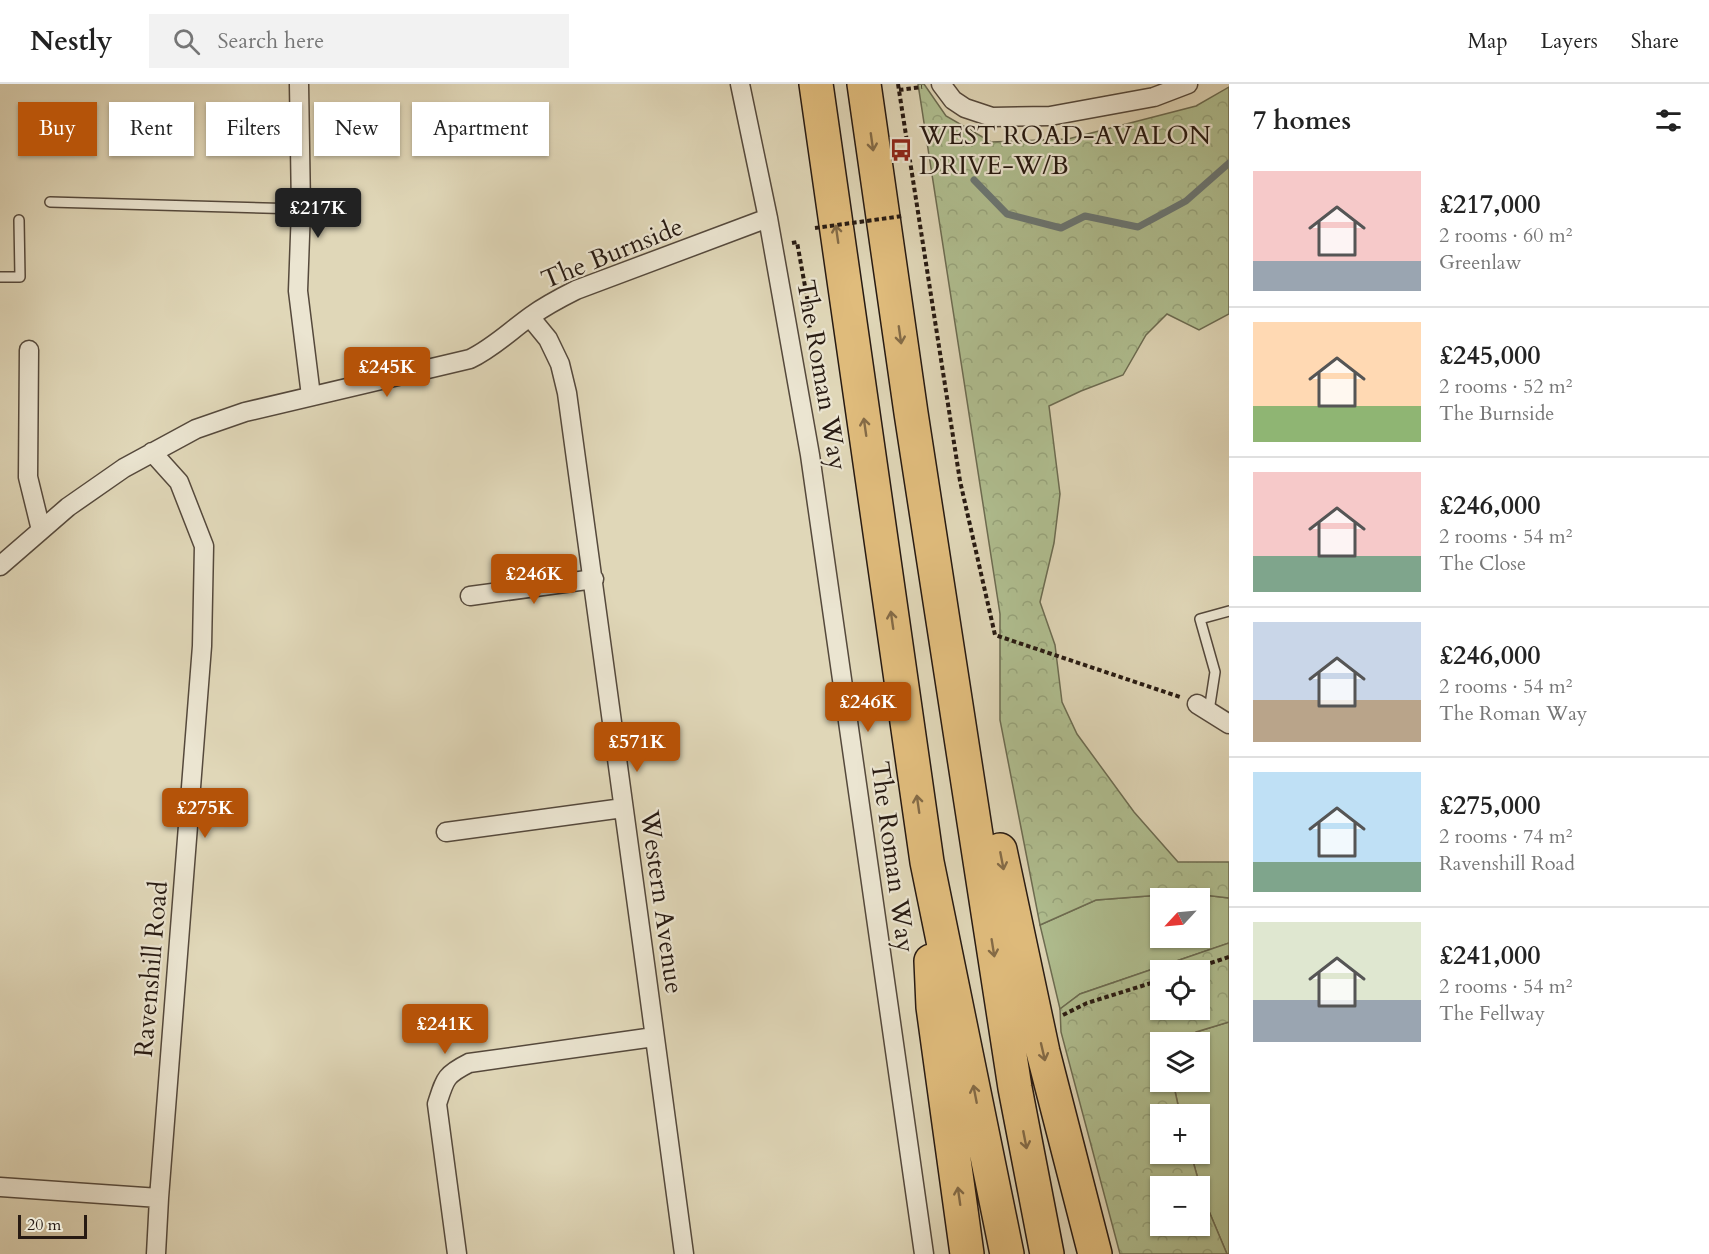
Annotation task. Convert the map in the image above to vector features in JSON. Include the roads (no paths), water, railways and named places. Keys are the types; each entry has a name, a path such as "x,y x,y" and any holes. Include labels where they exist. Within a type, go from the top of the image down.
{"highway":[{"path":"816,84 927,862 1007,1254"},
{"path":"864,84 911,413 1015,1088 1047,1254"},
{"path":"911,413 1011,907 1043,1052 1095,1254"},
{"path":"927,862 933,1007 967,1254"}],"street":[{"path":"299,84 301,209 298,291 311,396"},
{"name":"The Roman Way","path":"740,84 768,218 810,455 924,1254"},
{"path":"933,85 965,108 992,117 1050,116 1154,97 1188,84"},
{"name":"The Burnside","path":"0,566 92,490 124,468 196,429 245,412 470,359 500,342 552,302 576,290 768,218"},
{"name":"Western Avenue","path":"530,317 548,339 560,364 567,393 684,1254"},
{"path":"28,350 28,477 41,530"},
{"name":"Ravenshill Road","path":"152,452 179,482 204,546 202,646 156,1254"},
{"path":"470,596 594,579"},
{"path":"1203,708 1229,724"},
{"path":"446,832 623,808"},
{"path":"457,1254 438,1104 443,1085 452,1072 469,1063 654,1037"},
{"path":"0,1187 159,1198"}],"lane":[{"path":"50,202 301,209"},
{"path":"0,277 20,277 19,220"},
{"path":"1203,708 1215,672 1200,619 1229,611"}],"waterway":[{"path":"974,180 1007,214 1061,228 1085,216 1138,227 1186,201 1229,163"}],"place":[{"name":"WEST ROAD-AVALON DRIVE-W/B","path":"901,150"}]}
